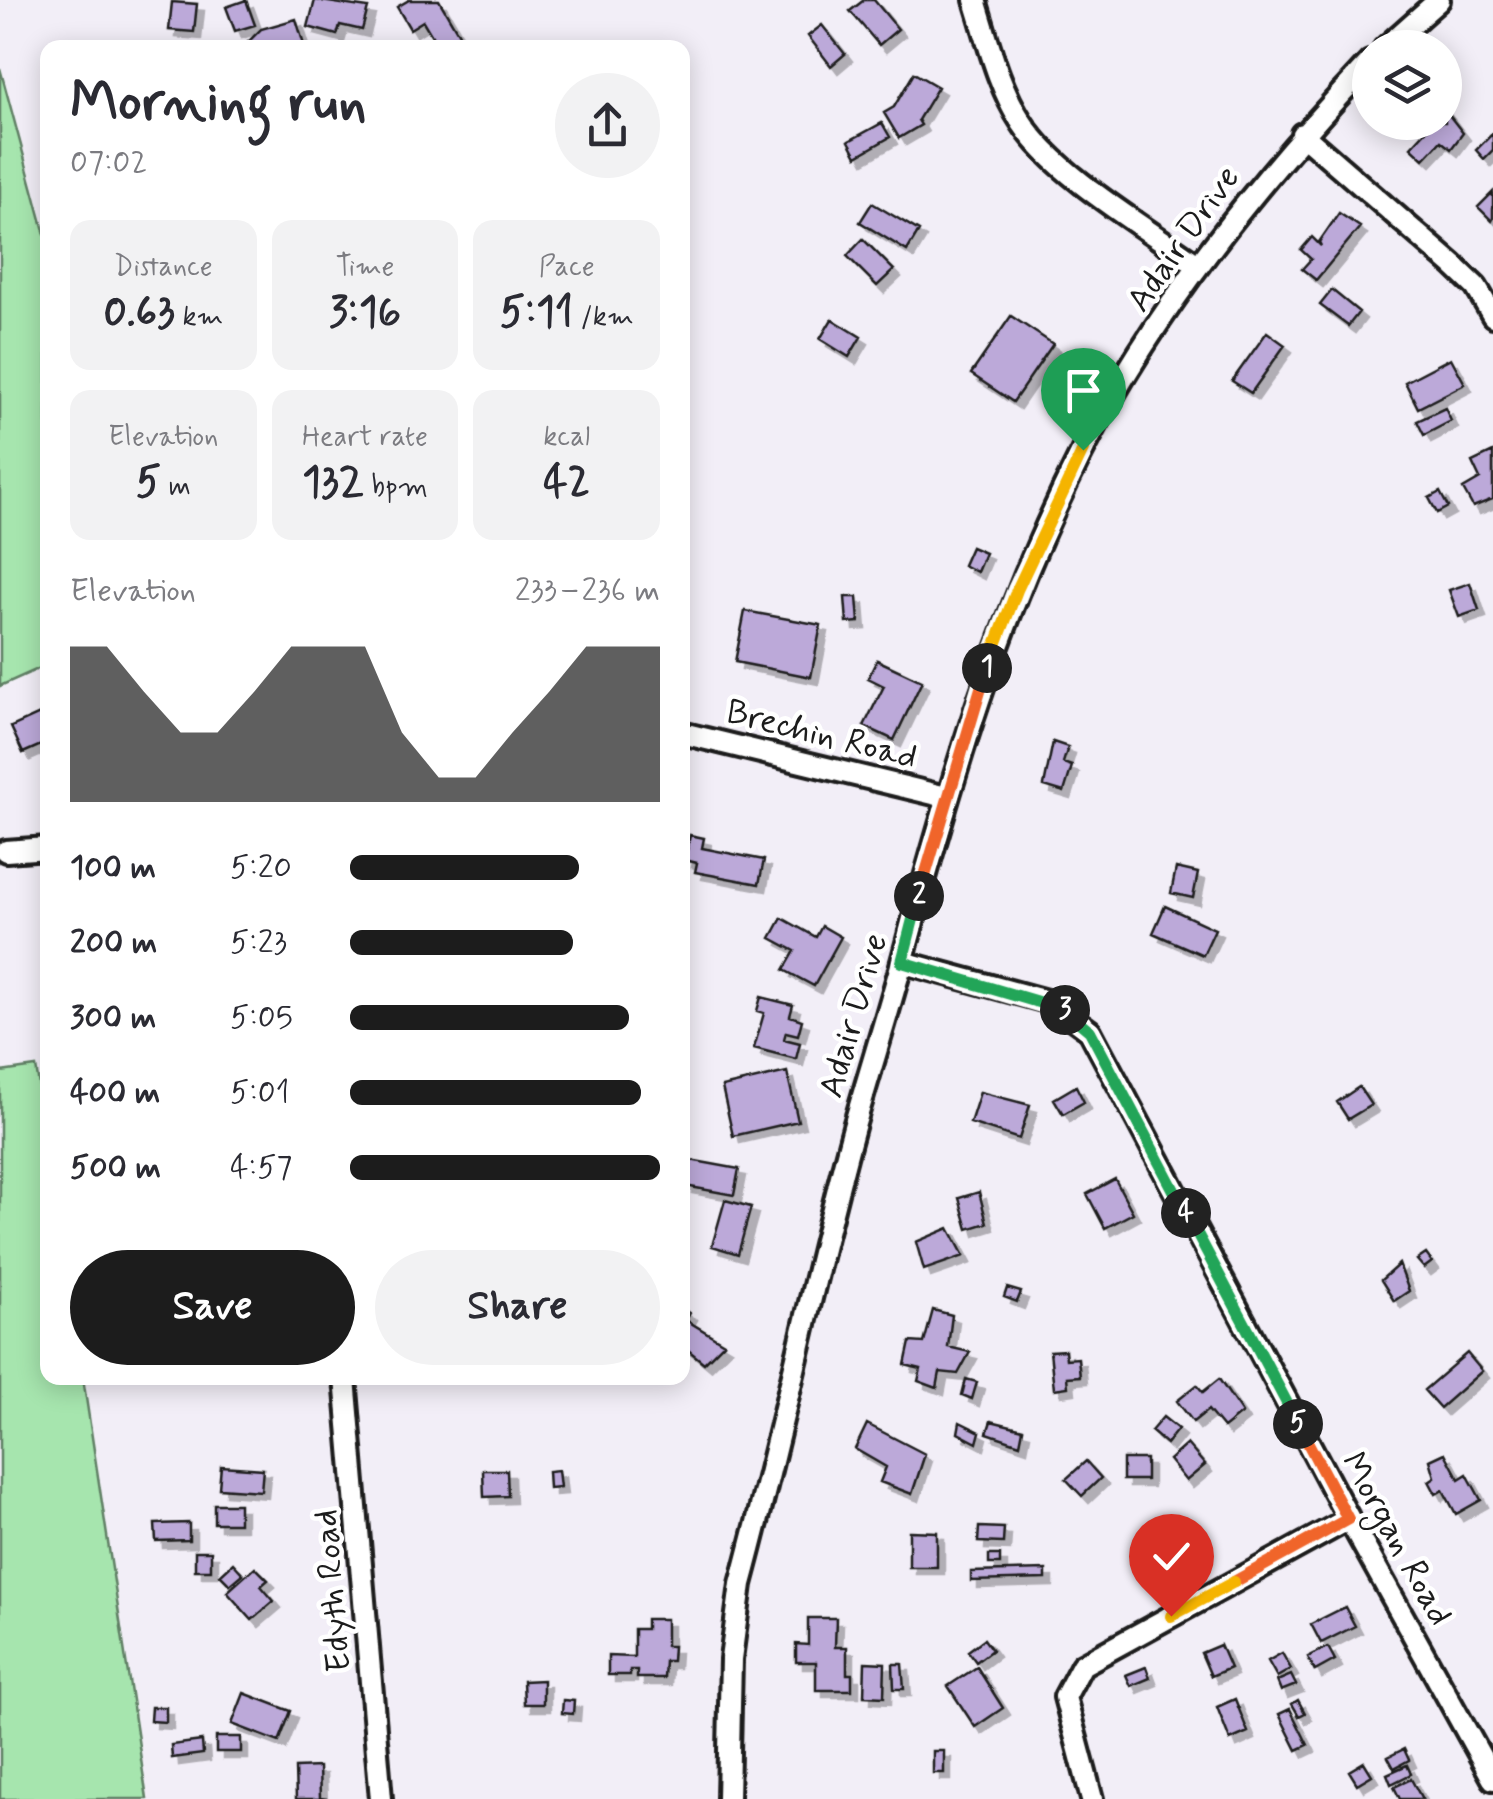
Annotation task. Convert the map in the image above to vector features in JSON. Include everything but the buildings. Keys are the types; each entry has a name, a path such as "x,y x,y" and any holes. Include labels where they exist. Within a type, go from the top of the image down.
{"street":[{"path":"975,0 1006,94 1030,135 1093,189 1196,264"},
{"path":"1405,30 1439,0"},
{"name":"Adair Drive","path":"728,1799 731,1659 742,1584 854,1129 946,796 1017,590 1083,450 1196,264 1302,134 1352,81"},
{"path":"1302,134 1453,265 1476,287 1493,316"},
{"name":"Brechin Road","path":"690,735 946,796"},
{"path":"6,851 40,849"},
{"name":"Morgan Road","path":"902,962 1050,1002 1090,1031 1348,1519 1493,1779"},
{"name":"Edyth Road","path":"346,1385 381,1799"},
{"path":"1092,1799 1065,1696 1082,1664 1348,1519"}],"green space":[{"path":"0,68 40,216 40,668 0,686"},
{"path":"0,1054 1,1072 36,1067 40,1092 40,1385 84,1385 147,1799 0,1799"}],"route":[{"path":"1083,450 1017,590 986,670 946,796 902,962 1050,1002 1072,1014 1090,1031 1348,1519 1171,1616"}]}
